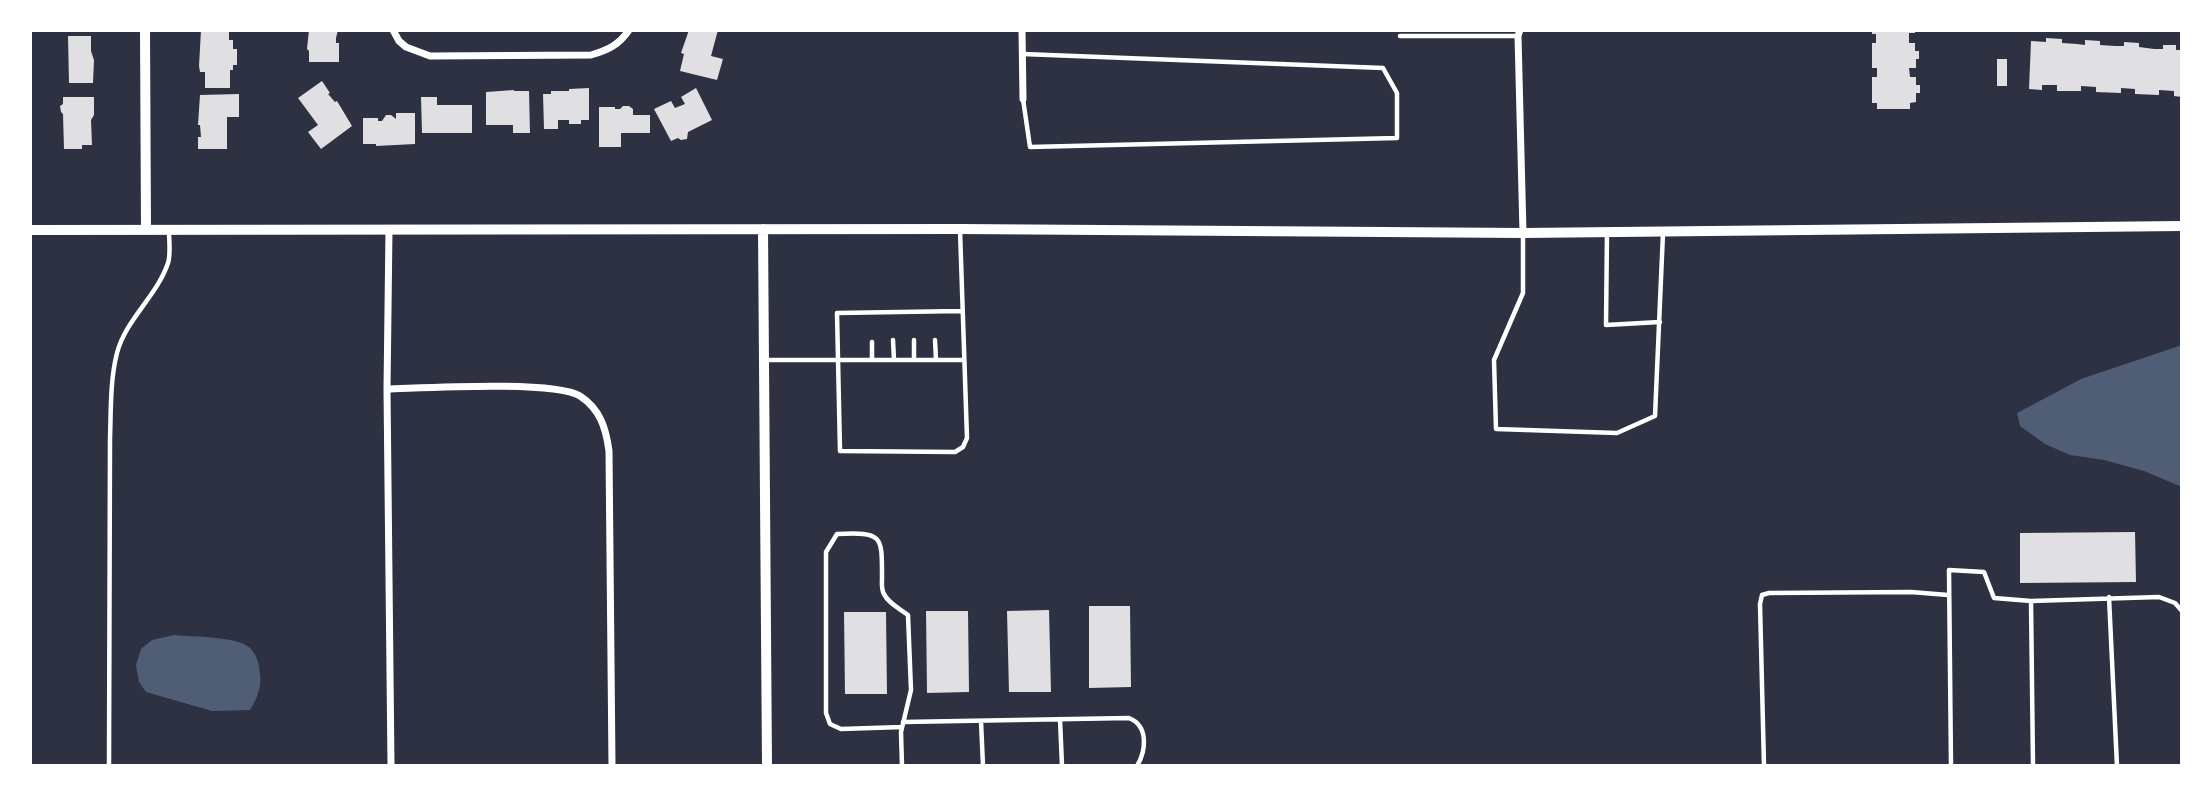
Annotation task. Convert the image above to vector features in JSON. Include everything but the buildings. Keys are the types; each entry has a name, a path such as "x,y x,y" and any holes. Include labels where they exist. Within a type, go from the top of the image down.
{"street":[{"path":"145,30 146,230"},
{"path":"393,30 399,41 416,52 449,57 591,55 620,42 629,30"},
{"path":"1022,30 1023,99"},
{"path":"1519,33 1523,233"},
{"path":"30,230 960,229 1523,233 2182,226"},
{"path":"763,229 767,766"},
{"path":"389,230 387,389 391,766"},
{"path":"387,389 552,388 582,397 596,411 606,430 609,451 612,766"}],"lane":[{"path":"1400,36 1519,33"},
{"path":"1022,54 1383,68 1396,93 1396,138 1030,147 1023,99"},
{"path":"960,229 967,438 963,447 955,452 840,451 838,313 962,311"},
{"path":"109,766 112,388 117,352 126,332 148,300 169,261 169,230"},
{"path":"1607,231 1606,325 1660,322"},
{"path":"1523,233 1524,293 1494,360 1496,429 1617,433 1655,416 1663,231"},
{"path":"934,311 934,320"},
{"path":"871,312 871,322"},
{"path":"892,312 892,321"},
{"path":"913,312 913,321"},
{"path":"893,340 894,360"},
{"path":"914,340 914,360"},
{"path":"935,340 936,360"},
{"path":"872,342 872,360"},
{"path":"764,360 964,360"},
{"path":"902,766 903,725 911,690 908,615 889,601 882,592 882,546 877,538 862,533 838,534 826,552 826,713 830,724 841,729 903,725 981,721 1129,718 1136,721 1144,732 1143,756 1137,766"},
{"path":"1951,766 1949,570 1984,572 1994,598 2031,601 2159,597 2175,603 2182,611"},
{"path":"1764,766 1760,604 1762,595 1911,592 1948,594"},
{"path":"2109,597 2117,766"},
{"path":"2031,601 2033,766"},
{"path":"1060,719 1062,766"},
{"path":"981,721 983,766"}],"water":[{"path":"2182,345 2182,487 2144,471 2104,460 2070,455 2045,444 2020,426 2017,413 2081,379"},
{"path":"174,635 225,639 250,648 259,666 260,678 258,692 250,710 212,711 146,692 139,682 136,665 141,649 152,640"}]}
